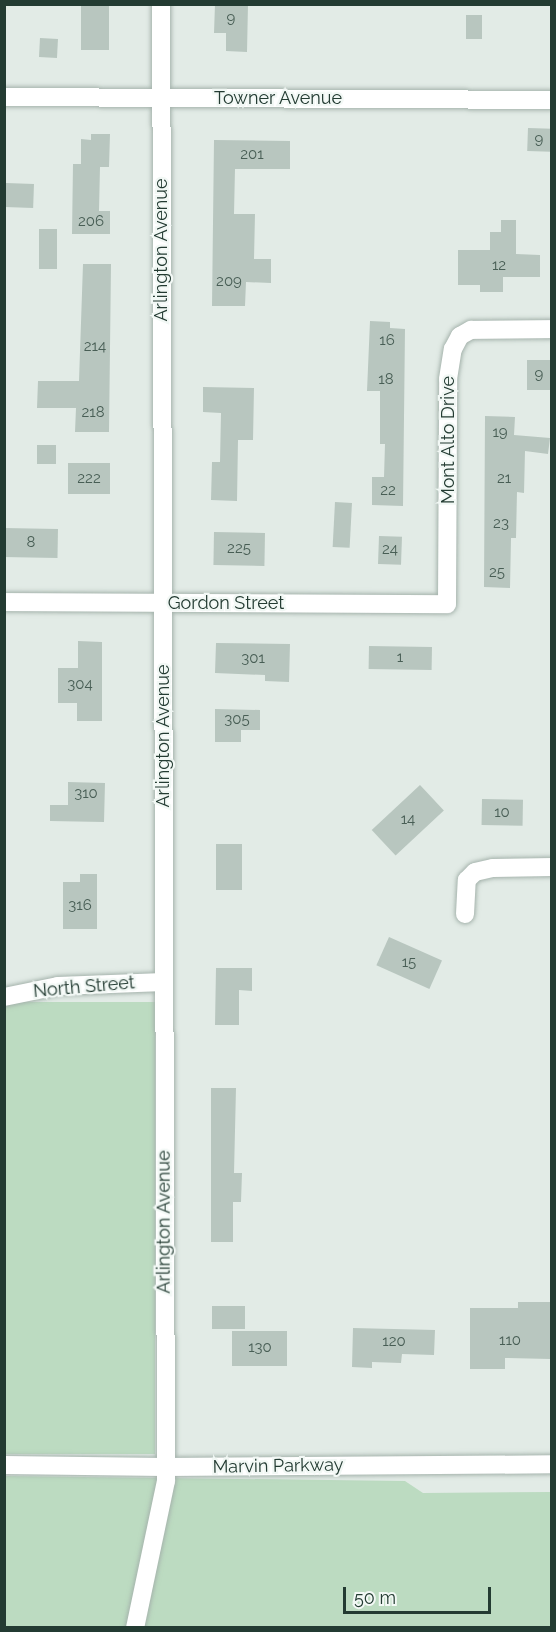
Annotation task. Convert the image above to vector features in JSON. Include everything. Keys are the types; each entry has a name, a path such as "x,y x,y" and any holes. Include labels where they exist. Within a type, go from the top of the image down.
{"street":[{"name":"Arlington Avenue","path":"135,1628 166,1481 164,1467 161,4"},
{"name":"Towner Avenue","path":"4,97 552,100"},
{"name":"Mont Alto Drive","path":"447,604 448,379 453,349 460,336 471,330 552,329"},
{"name":"Gordon Street","path":"4,602 447,604"},
{"path":"465,914 467,880 475,872 486,869 552,867"},
{"name":"North Street","path":"4,997 58,986 164,982"},
{"name":"Marvin Parkway","path":"4,1465 164,1467 552,1464"}],"green space":[{"path":"4,1002 155,1002 155,1454 4,1454"},
{"path":"5,1476 405,1481 423,1493 551,1492 551,1627 5,1628"}],"building":[{"path":"81,4 109,4 109,50 81,50"},
{"path":"215,4 248,4 247,52 226,51 226,33 214,33"},
{"path":"466,15 482,15 482,39 466,39"},
{"path":"40,38 58,39 57,58 39,57"},
{"path":"528,128 552,129 551,152 527,151"},
{"path":"91,134 110,134 109,167 100,167 99,211 110,211 110,234 72,234 73,164 81,164 81,139 91,140"},
{"path":"214,140 290,141 290,169 235,169 234,214 255,214 254,259 271,259 271,283 246,282 245,306 212,306"},
{"path":"6,183 34,184 33,208 5,207"},
{"path":"501,220 516,220 516,254 540,255 540,277 503,277 503,292 480,292 480,285 458,285 458,250 490,250 490,232 501,232"},
{"path":"39,229 57,229 57,269 39,269"},
{"path":"83,264 111,264 109,432 75,432 76,408 37,408 38,381 79,381"},
{"path":"370,321 390,322 390,328 405,329 403,506 372,505 372,477 384,477 385,444 380,444 380,391 367,391"},
{"path":"527,360 552,360 552,390 527,390"},
{"path":"203,387 254,388 253,440 238,440 237,501 211,500 212,462 220,462 221,413 203,412"},
{"path":"485,416 515,417 514,435 550,438 548,454 525,451 524,493 517,492 516,538 511,538 510,588 484,587"},
{"path":"37,445 56,445 56,464 37,464"},
{"path":"68,463 110,463 110,494 68,494"},
{"path":"335,502 352,503 350,548 333,547"},
{"path":"4,528 58,529 57,558 4,557"},
{"path":"214,532 265,533 264,566 213,565"},
{"path":"379,536 402,537 401,565 378,564"},
{"path":"78,641 102,642 102,721 77,721 77,703 58,703 58,668 78,668"},
{"path":"216,643 290,644 289,682 265,681 265,675 215,673"},
{"path":"369,646 432,647 432,670 369,669"},
{"path":"215,709 260,710 260,730 241,730 241,742 215,742"},
{"path":"68,782 105,783 104,822 50,821 50,805 68,805"},
{"path":"420,785 444,811 396,856 372,830"},
{"path":"482,799 523,800 523,826 482,825"},
{"path":"216,844 242,844 242,890 216,890"},
{"path":"80,874 97,874 97,929 63,929 63,882 80,882"},
{"path":"389,937 442,961 429,989 376,965"},
{"path":"216,968 252,968 252,991 239,990 239,1025 215,1025"},
{"path":"211,1088 236,1088 234,1173 242,1173 241,1202 233,1202 233,1242 211,1242"},
{"path":"518,1302 550,1302 550,1359 505,1358 505,1369 470,1369 470,1308 518,1308"},
{"path":"212,1306 245,1306 245,1329 212,1329"},
{"path":"353,1328 435,1330 434,1355 402,1354 401,1363 372,1362 372,1368 352,1367"},
{"path":"232,1331 287,1331 287,1366 232,1366"}]}
